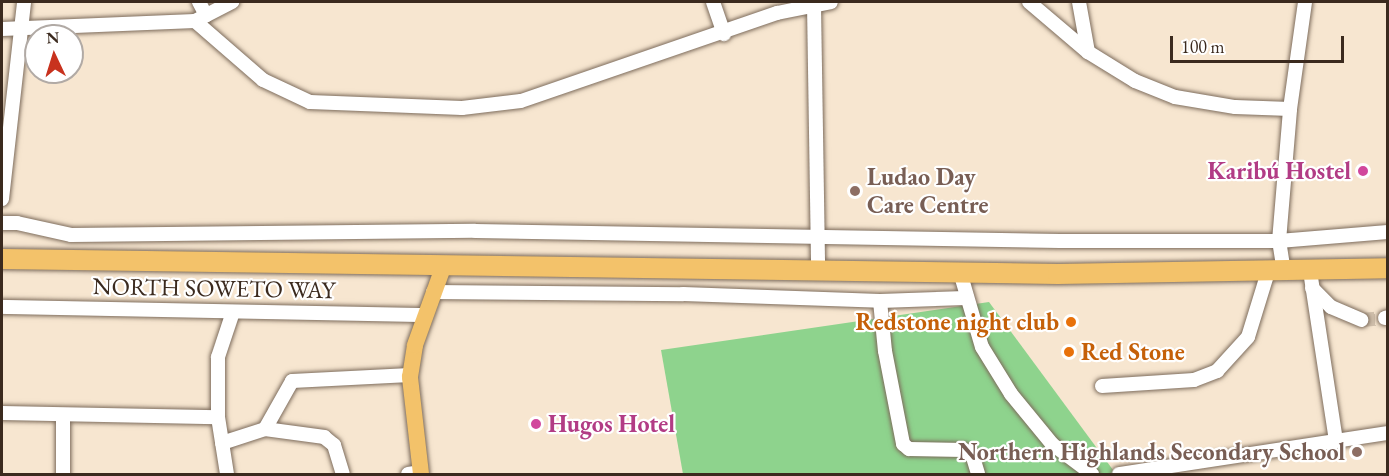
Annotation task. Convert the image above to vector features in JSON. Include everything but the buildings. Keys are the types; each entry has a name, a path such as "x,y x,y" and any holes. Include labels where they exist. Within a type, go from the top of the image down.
{"highway":[{"path":"2,259 960,272 1276,272 1311,280 1388,268"}],"main road":[{"path":"416,474 410,375 425,315 444,265"}],"street":[{"path":"2,199 24,2"},
{"path":"198,2 201,18 263,80 284,93 310,102 357,106 462,108 521,101 724,34 777,13 831,2"},
{"path":"2,29 201,18 232,2"},
{"path":"713,2 724,34"},
{"path":"1029,2 1088,52 1135,81 1175,97 1235,107 1290,109"},
{"path":"1079,2 1088,52"},
{"path":"1102,386 1194,380 1217,371 1248,337 1276,272 1290,109 1305,2"},
{"path":"814,5 818,270"},
{"path":"2,223 17,223 71,235 404,231 817,240 1279,241 1388,232"},
{"path":"960,272 965,298 982,347 1017,403 1052,444 1092,474"},
{"path":"1311,280 1340,312 1361,320"},
{"path":"1311,280 1336,441"},
{"path":"433,292 683,294 880,301 965,298"},
{"path":"880,301 885,351 903,444 909,449 964,450 972,454 978,474"},
{"name":"NORTH SOWETO WAY","path":"2,307 425,315"},
{"path":"227,474 218,417 218,357 233,312"},
{"path":"265,429 292,381 410,375"},
{"path":"2,413 218,417"},
{"path":"63,415 63,474"},
{"path":"222,443 265,429 324,437 334,445 343,474"},
{"path":"1119,474 1388,433"}],"green space":[{"path":"989,302 1116,474 683,474 661,350"}],"tunnel":[{"path":"1361,320 1385,318"}],"place":[{"name":"Karibú Hostel","path":"1363,171"},
{"name":"Ludao Day Care Centre","path":"855,191"},
{"name":"Redstone night club","path":"1071,322"},
{"name":"Red Stone","path":"1069,352"},
{"name":"Hugos Hotel","path":"536,424"},
{"name":"Northern Highlands Secondary School","path":"1357,452"}]}
